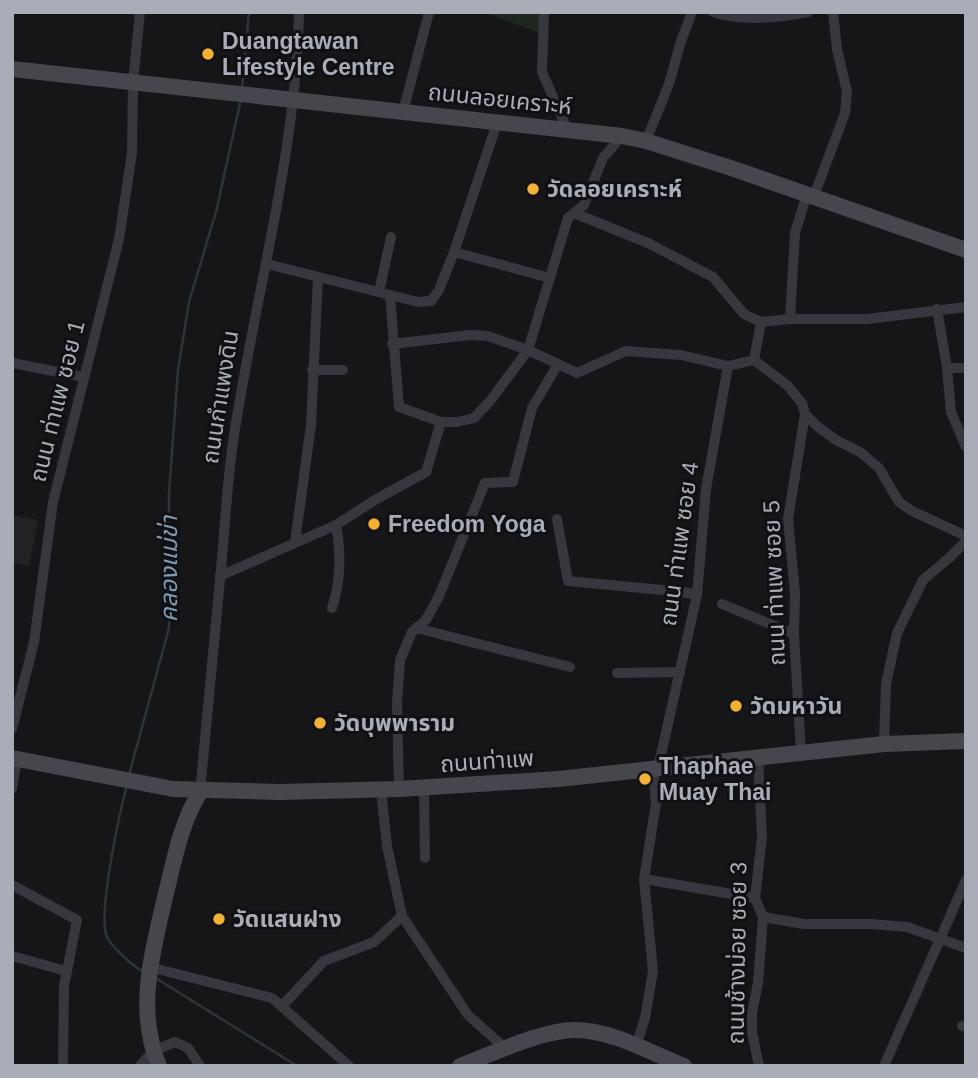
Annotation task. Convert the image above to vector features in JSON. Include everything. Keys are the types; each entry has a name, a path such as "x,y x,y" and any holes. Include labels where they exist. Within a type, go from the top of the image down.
{"street":[{"name":"ถนน ท่าแพ ซอย 1","path":"12,729 33,642 53,502 119,239 132,153 133,82 140,12"},
{"name":"ถนนกำแพงดิน","path":"200,792 232,445 253,320 267,264 292,99 299,12"},
{"path":"403,112 429,12"},
{"path":"544,12 542,72 567,129"},
{"path":"646,141 669,84 692,12"},
{"path":"713,12 727,17 743,18 808,12"},
{"path":"790,319 795,233 845,113 847,92 837,49 833,12"},
{"name":"ถนนลอยเคราะห์","path":"12,69 622,136 646,141 811,195 966,250"},
{"path":"267,264 418,302 431,301 439,290 454,252 497,123"},
{"path":"599,133 603,158"},
{"path":"391,237 384,294 393,344 399,407 441,422 474,418 490,401 528,349 568,218 584,205 603,158 622,136"},
{"path":"574,214 648,243 713,277 744,314 761,322 790,319 867,319 966,307"},
{"path":"454,252 550,278"},
{"path":"295,542 311,425 318,277"},
{"path":"937,309 951,412 966,447"},
{"path":"754,360 761,322"},
{"path":"393,344 470,335 488,336 528,349 577,373 626,351 681,355 728,366 754,360"},
{"path":"754,360 787,385 802,403 805,414 836,440 860,452 879,468 899,502 966,538 949,558 923,580 897,633 886,684 884,744"},
{"path":"12,363 83,377"},
{"path":"399,789 397,676 407,642 416,628 426,620 439,596 485,483 513,482 532,408 558,364"},
{"name":"ถนน ท่าแพ ซอย 4","path":"636,1047 645,1018 653,971 644,879 656,803 655,769 697,595 706,489 728,366"},
{"path":"947,368 966,368"},
{"path":"312,370 343,370"},
{"name":"ถนน ท่าแพ ซอย 5","path":"801,752 794,634 795,593 788,519 805,414"},
{"path":"220,576 336,525 426,472 441,422"},
{"path":"557,519 568,581 697,595"},
{"path":"332,608 339,588 339,542 336,525"},
{"path":"722,604 794,634"},
{"path":"416,628 570,667"},
{"path":"617,673 680,673"},
{"name":"ถนนท่าแพ","path":"15,758 200,792 381,790 558,779 884,744 966,741"},
{"name":"ถนนช้างม่อย ซอย 3","path":"758,757 762,837 755,898 763,917 752,1032 759,1066"},
{"path":"12,789 15,758"},
{"path":"424,787 425,858"},
{"path":"173,789 180,804 182,828"},
{"path":"381,790 387,846 402,916 468,1015 506,1049"},
{"path":"156,1058 148,1021 149,967 182,828 200,792"},
{"path":"644,879 755,898"},
{"path":"884,1066 966,880"},
{"path":"12,886 77,920 66,971 62,1026 63,1066"},
{"path":"283,1005 324,961 374,942 402,916"},
{"path":"763,917 804,924 907,927 966,948"},
{"path":"12,956 66,971"},
{"path":"149,967 264,995 283,1005 349,1066"},
{"path":"460,1066 552,1034 574,1030 596,1033 684,1066"},
{"path":"140,1066 156,1058 170,1042 180,1042 188,1048 200,1066"}],"shaded area":[{"path":"483,12 540,12 539,33"},
{"path":"12,515 38,520 29,566 12,563"}],"waterway":[{"name":"คลองแม่ข่า","path":"242,89 249,12"},
{"name":"คลองแม่ข่า","path":"129,775 169,628 169,493 178,370 189,302 216,212 241,99"},
{"name":"คลองแม่ข่า","path":"127,785 107,887 105,926 107,937 113,946 142,971"},
{"name":"คลองแม่ข่า","path":"154,977 297,1066"}],"place":[{"name":"Duangtawan Lifestyle Centre","path":"208,54"},
{"name":"วัดลอยเคราะห์","path":"533,189"},
{"name":"Freedom Yoga","path":"374,524"},
{"name":"วัดมหาวัน","path":"736,706"},
{"name":"วัดบุพพาราม","path":"320,723"},
{"name":"Thaphae Muay Thai","path":"645,779"},
{"name":"วัดแสนฝาง","path":"219,919"}]}
